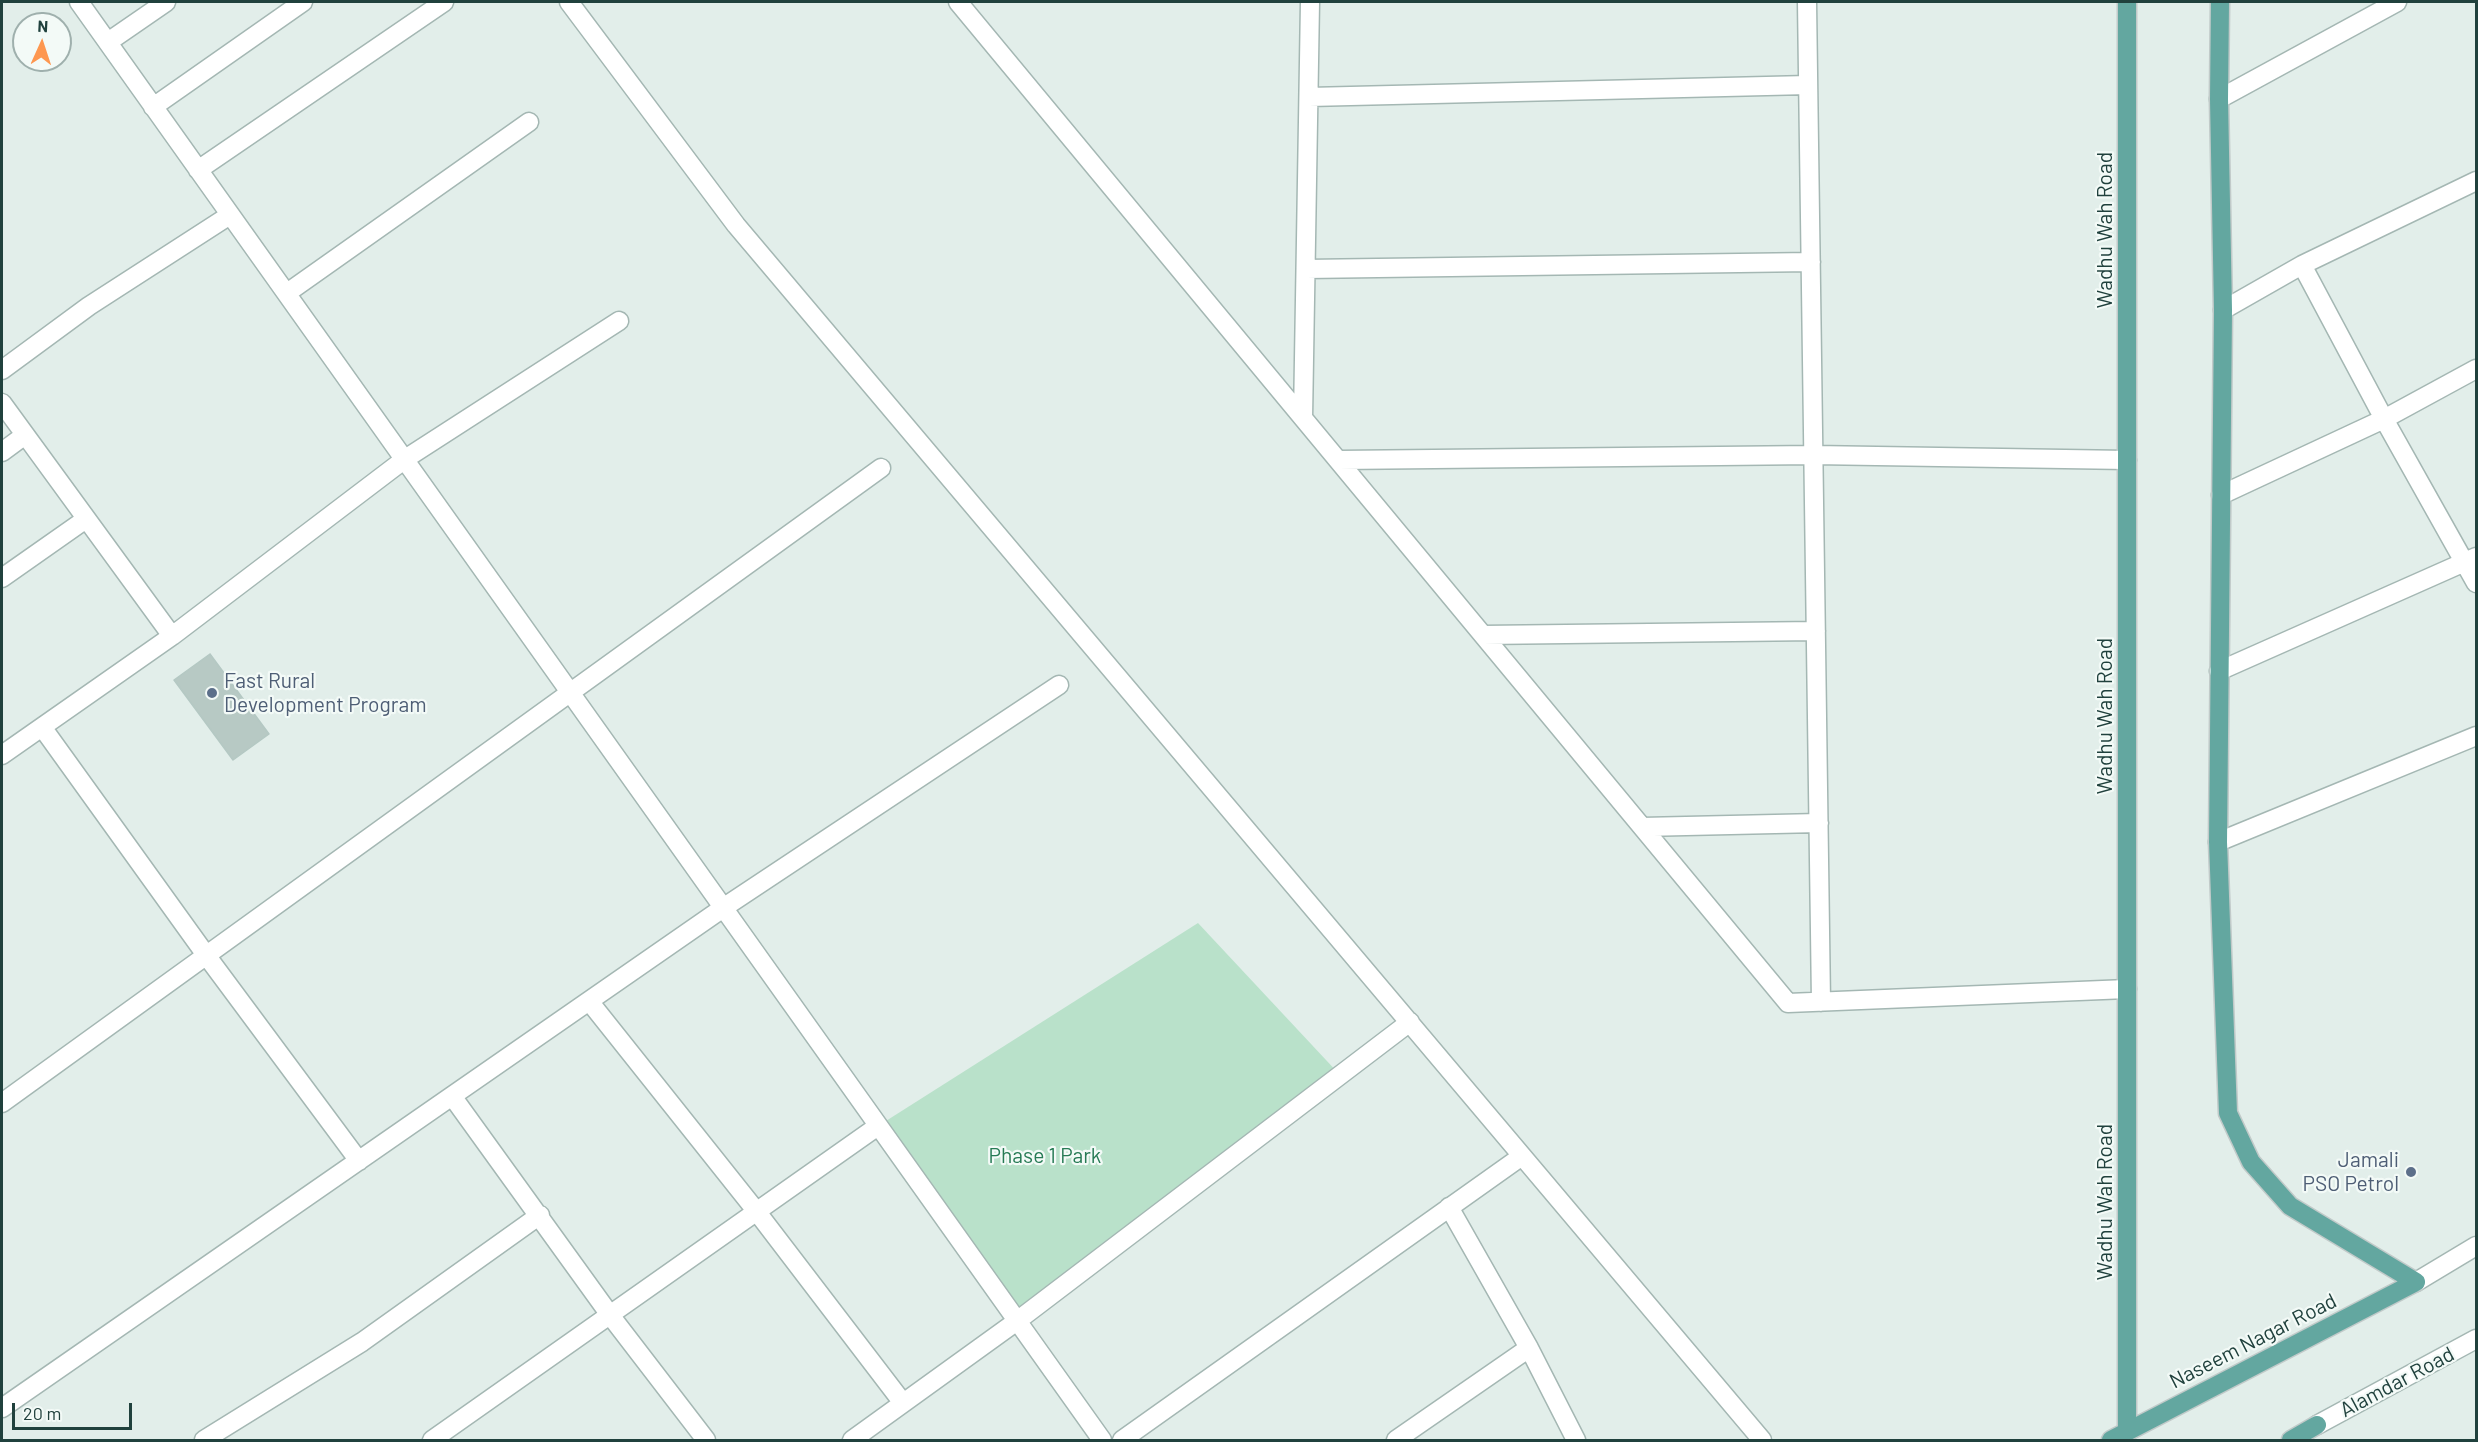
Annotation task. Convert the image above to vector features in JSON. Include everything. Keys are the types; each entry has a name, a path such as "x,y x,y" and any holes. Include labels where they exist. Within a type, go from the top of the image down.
{"main road":[{"name":"Wadhu Wah Road","path":"2127,2 2127,1431"},
{"path":"2220,2 2219,99 2223,310 2218,842 2228,1113 2250,1162 2290,1206 2416,1282"},
{"name":"Naseem Nagar Road","path":"2111,1440 2416,1282"},
{"path":"2291,1440 2314,1433"}],"street":[{"path":"79,2 1102,1440"},
{"path":"108,42 166,2"},
{"path":"153,107 303,2"},
{"path":"198,170 444,2"},
{"path":"569,2 736,225 1762,1440"},
{"path":"958,2 1788,1003 2127,989"},
{"path":"1303,418 1310,2"},
{"path":"1807,2 1821,1002"},
{"path":"2219,99 2397,2"},
{"path":"1309,97 1808,85"},
{"path":"287,293 529,122"},
{"path":"2223,310 2302,265 2476,181"},
{"path":"2,370 90,306 230,214"},
{"path":"1306,269 1811,262"},
{"path":"2302,265 2384,419 2471,560 2476,583"},
{"path":"2,755 172,636 405,459 619,321"},
{"path":"2221,495 2384,419 2476,369"},
{"path":"2,403 172,636"},
{"path":"2,452 25,435"},
{"path":"1339,460 1814,455 2127,460"},
{"path":"2,1103 881,468"},
{"path":"2,578 86,519"},
{"path":"2219,670 2471,560"},
{"path":"1483,635 1816,631"},
{"path":"2,1408 723,908 1059,685"},
{"path":"42,727 206,955 359,1161"},
{"path":"2218,842 2476,736"},
{"path":"1642,827 1819,823"},
{"path":"589,1001 757,1212 903,1404"},
{"path":"852,1440 1017,1321 1410,1022"},
{"path":"452,1096 610,1315 706,1440"},
{"path":"432,1440 878,1126"},
{"path":"1122,1440 1522,1155"},
{"path":"1449,1207 1529,1348 1576,1440"},
{"path":"204,1440 362,1342 540,1215"},
{"path":"2416,1282 2476,1246"},
{"name":"Alamdar Road","path":"2314,1433 2476,1339"},
{"path":"1396,1440 1529,1348"}],"green space":[{"name":"Phase 1 Park","path":"1198,923 1340,1075 1017,1321 878,1126"}],"building":[{"path":"210,654 269,734 233,760 174,680"}],"place":[{"name":"Fast Rural Development Program","path":"212,693"},
{"name":"Jamali PSO Petrol","path":"2411,1172"}]}
